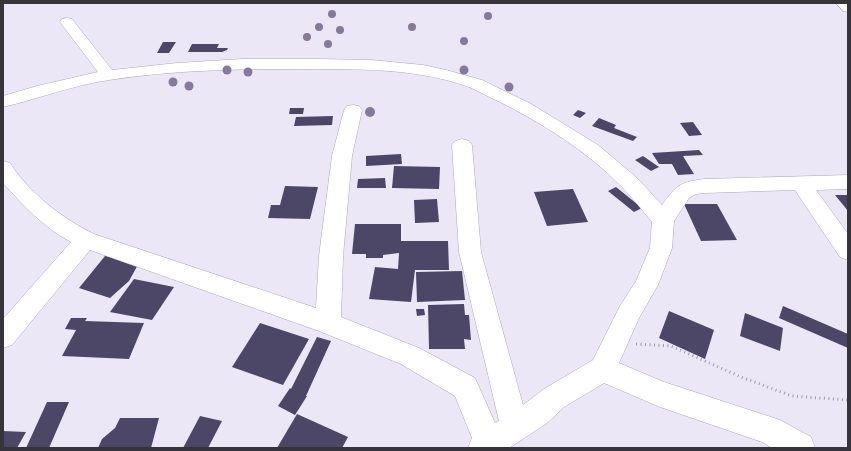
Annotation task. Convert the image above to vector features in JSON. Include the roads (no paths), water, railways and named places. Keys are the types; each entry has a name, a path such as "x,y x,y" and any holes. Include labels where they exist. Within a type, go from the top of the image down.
{"street":[{"path":"843,3 848,8"},
{"path":"67,22 108,75"},
{"path":"3,102 43,90 108,75 177,68 243,64 319,64 371,65 423,70 476,84 525,108 591,148 629,182 663,220"},
{"path":"328,323 330,256 342,156 354,110"},
{"path":"462,145 470,252 515,428"},
{"path":"3,168 8,176 37,207 63,228 86,240 328,323 410,356 465,387 486,446 515,428 554,398 603,369 629,313 646,286 661,248 663,220 682,193 691,188 705,186 848,182"},
{"path":"801,184 848,250"},
{"path":"3,337 86,240"},
{"path":"603,369 660,394 770,430 800,448"}]}
